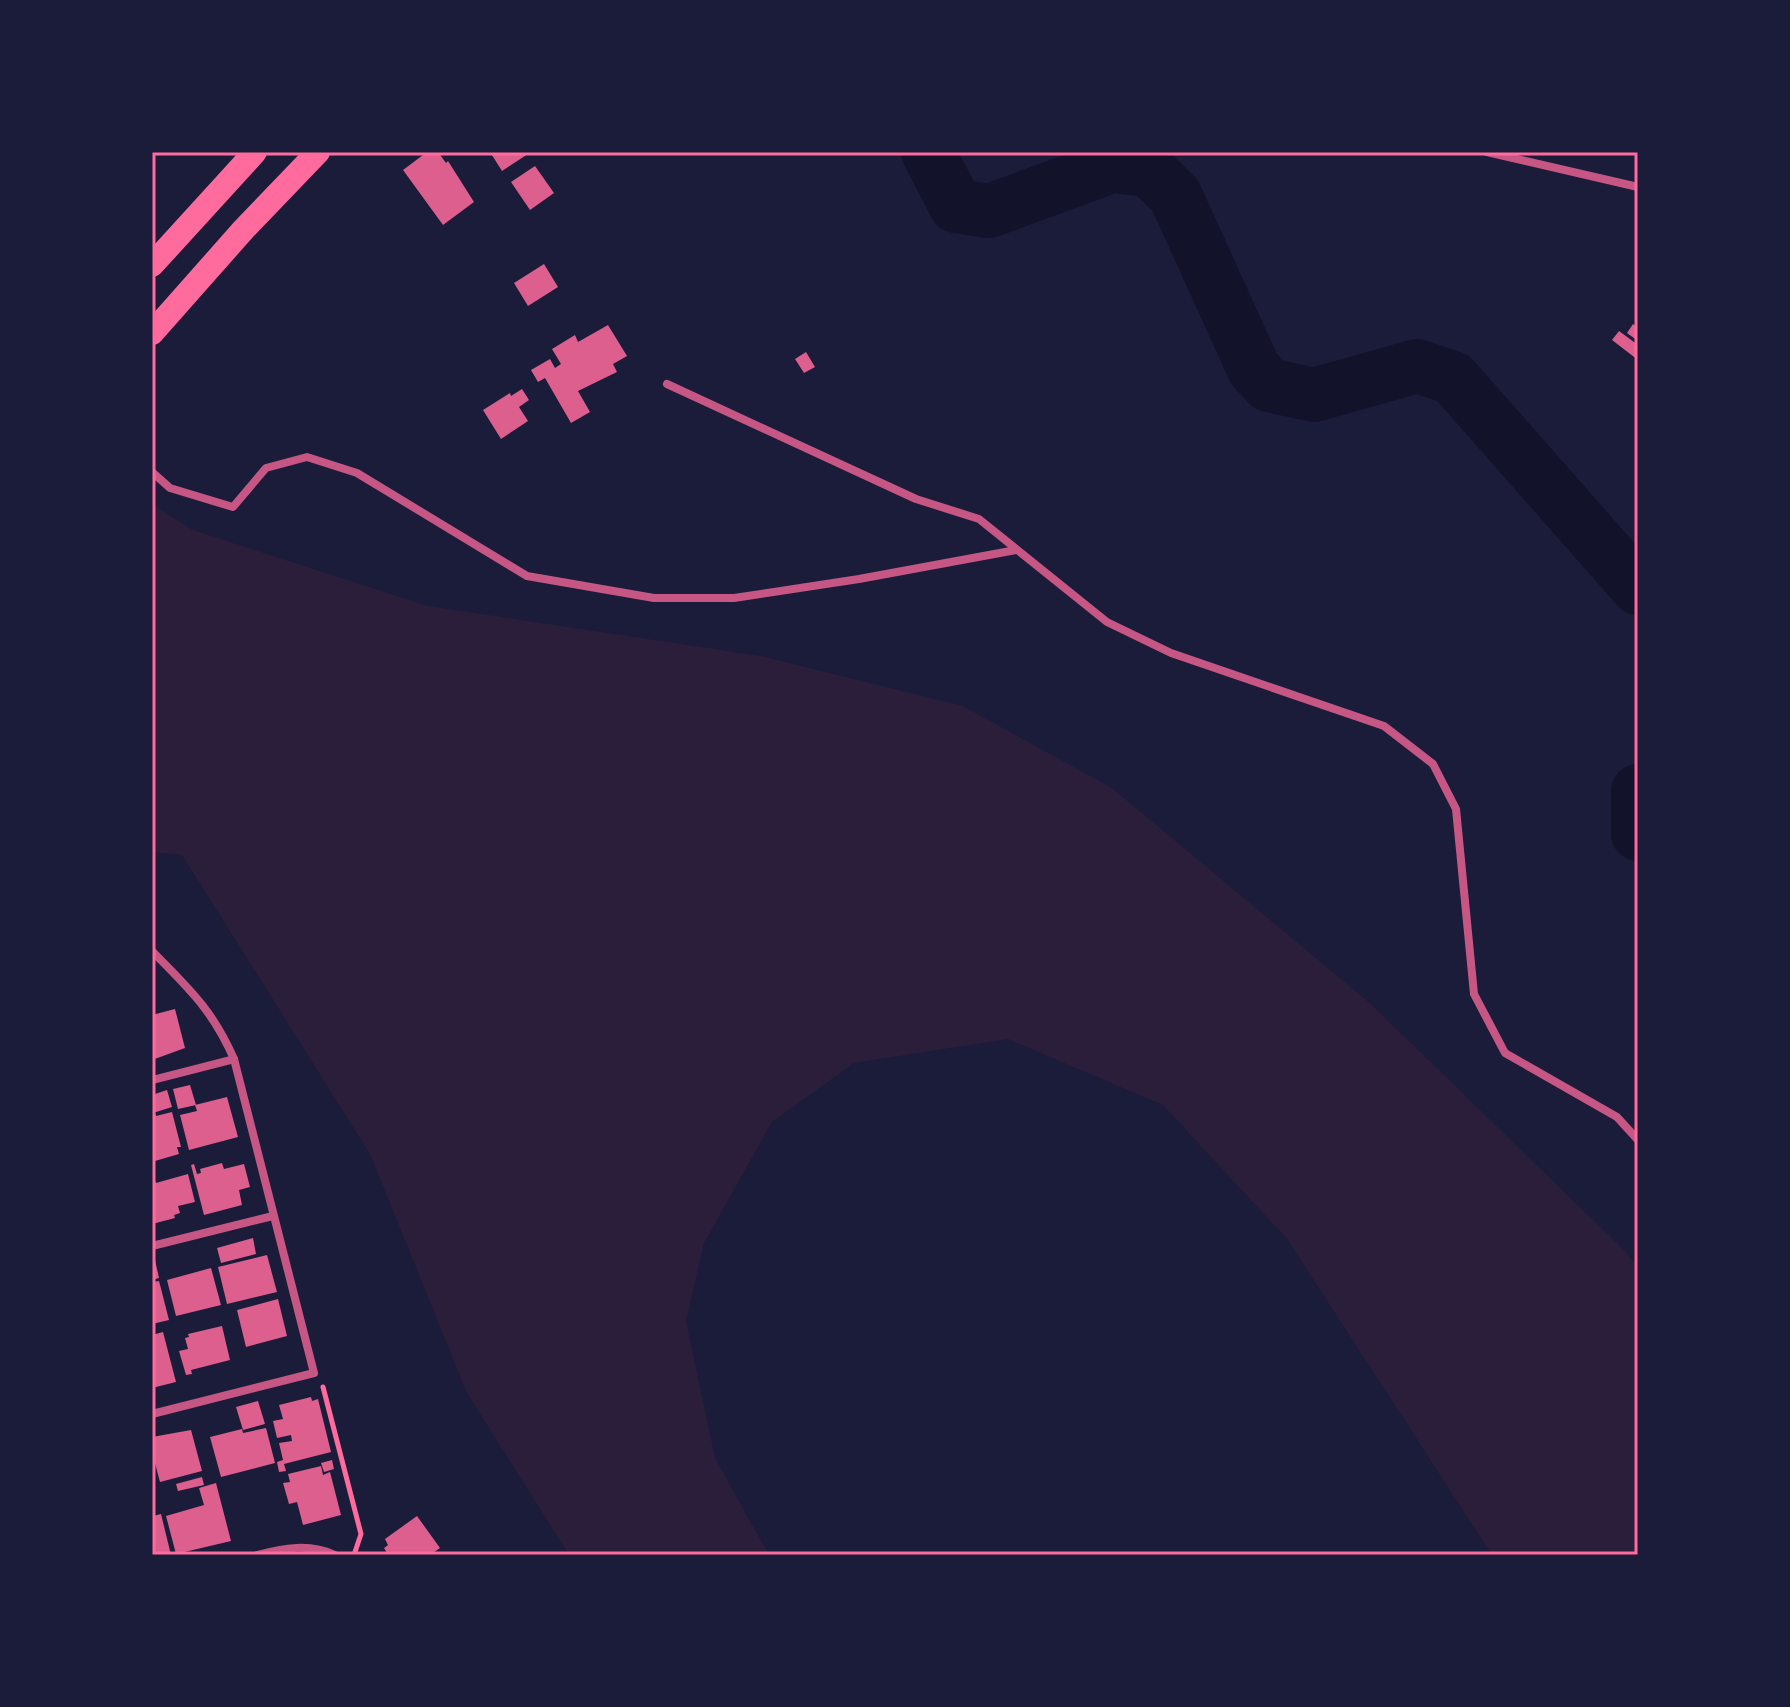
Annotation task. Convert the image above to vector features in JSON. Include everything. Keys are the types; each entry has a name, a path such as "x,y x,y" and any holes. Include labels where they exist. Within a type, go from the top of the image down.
{"highway":[{"path":"152,265 255,152"},
{"path":"152,333 244,229 318,152"}],"street":[{"path":"1487,152 1638,187"},
{"path":"667,384 916,499 979,519 1107,622 1171,653 1384,726 1433,764 1456,809 1474,994 1505,1053 1617,1117 1638,1140"},
{"path":"152,472 170,488 233,507 266,468 307,457 357,473 527,576 654,598 734,598 1016,550"},
{"path":"152,951 198,998 220,1026 234,1059 314,1373 152,1414"},
{"path":"152,1080 234,1059"},
{"path":"152,1246 273,1216"},
{"path":"257,1555 283,1548 321,1548 335,1555"}],"path":[{"path":"314,1373 323,1385 361,1534 354,1555"}],"shaded area":[{"path":"152,504 193,530 428,606 761,656 963,706 1112,788 1371,1004 1638,1267 1638,1555 1492,1555 1287,1239 1163,1105 1008,1039 854,1063 772,1122 704,1243 686,1321 715,1458 769,1555 569,1555 467,1393 370,1154 182,855 152,852"}],"building":[{"path":"427,152 438,152 446,163 448,161 474,202 443,225 403,170"},
{"path":"490,152 531,152 502,171"},
{"path":"535,166 554,193 530,210 511,182"},
{"path":"544,264 558,287 528,306 514,283"},
{"path":"1633,324 1638,328 1638,341 1627,333"},
{"path":"608,325 627,356 613,364 617,372 578,391 590,412 571,423 545,378 538,382 531,370 550,359 555,368 561,364 552,349 575,335 578,342"},
{"path":"1619,331 1638,345 1638,360 1612,340"},
{"path":"806,352 815,367 804,373 795,359"},
{"path":"522,389 529,400 519,407 528,421 501,439 483,410"},
{"path":"175,1009 185,1048 152,1060 152,1015"},
{"path":"190,1085 196,1105 178,1109 173,1089"},
{"path":"167,1090 172,1107 153,1113 152,1095"},
{"path":"227,1097 238,1137 189,1150 180,1115 197,1111 195,1105"},
{"path":"172,1112 181,1147 177,1147 179,1154 155,1161 152,1158 152,1114"},
{"path":"222,1163 224,1169 244,1164 250,1187 239,1190 242,1205 204,1215 191,1165 194,1164 197,1174 201,1173 200,1169"},
{"path":"188,1174 195,1202 178,1206 180,1213 174,1215 175,1218 152,1224 152,1178 156,1183"},
{"path":"253,1238 256,1254 221,1263 217,1248"},
{"path":"267,1255 277,1292 227,1304 218,1267"},
{"path":"155,1260 159,1278 152,1280 152,1261"},
{"path":"211,1268 221,1305 176,1316 167,1280"},
{"path":"159,1281 169,1320 152,1324 152,1282"},
{"path":"278,1299 287,1336 246,1347 237,1310"},
{"path":"222,1326 230,1360 191,1370 192,1374 186,1375 179,1351 188,1349 185,1338 189,1337 188,1334"},
{"path":"163,1332 176,1382 152,1388 152,1335"},
{"path":"311,1397 312,1401 318,1399 331,1452 284,1464 286,1471 279,1472 277,1462 283,1460 279,1443 292,1441 291,1435 277,1438 273,1421 283,1419 279,1405"},
{"path":"258,1401 265,1424 243,1430 236,1407"},
{"path":"266,1428 275,1463 221,1477 210,1437 242,1429 243,1433"},
{"path":"191,1430 202,1471 160,1482 152,1452 152,1437"},
{"path":"332,1460 334,1469 324,1472 321,1463"},
{"path":"321,1466 323,1475 330,1472 341,1515 303,1525 297,1502 289,1504 283,1483 290,1482 288,1474"},
{"path":"202,1477 204,1485 178,1491 176,1484"},
{"path":"216,1483 231,1541 176,1554 166,1516 204,1505 199,1488"},
{"path":"161,1514 171,1555 152,1555 152,1520 153,1516"},
{"path":"417,1516 440,1548 430,1555 384,1555 387,1553 384,1548 388,1545 385,1539"}],"waterway":[{"path":"928,152 956,206 989,211 1112,166 1149,170 1175,195 1254,369 1269,385 1314,395 1417,366 1453,378 1638,588"},
{"path":"1638,791 1638,834"}]}
